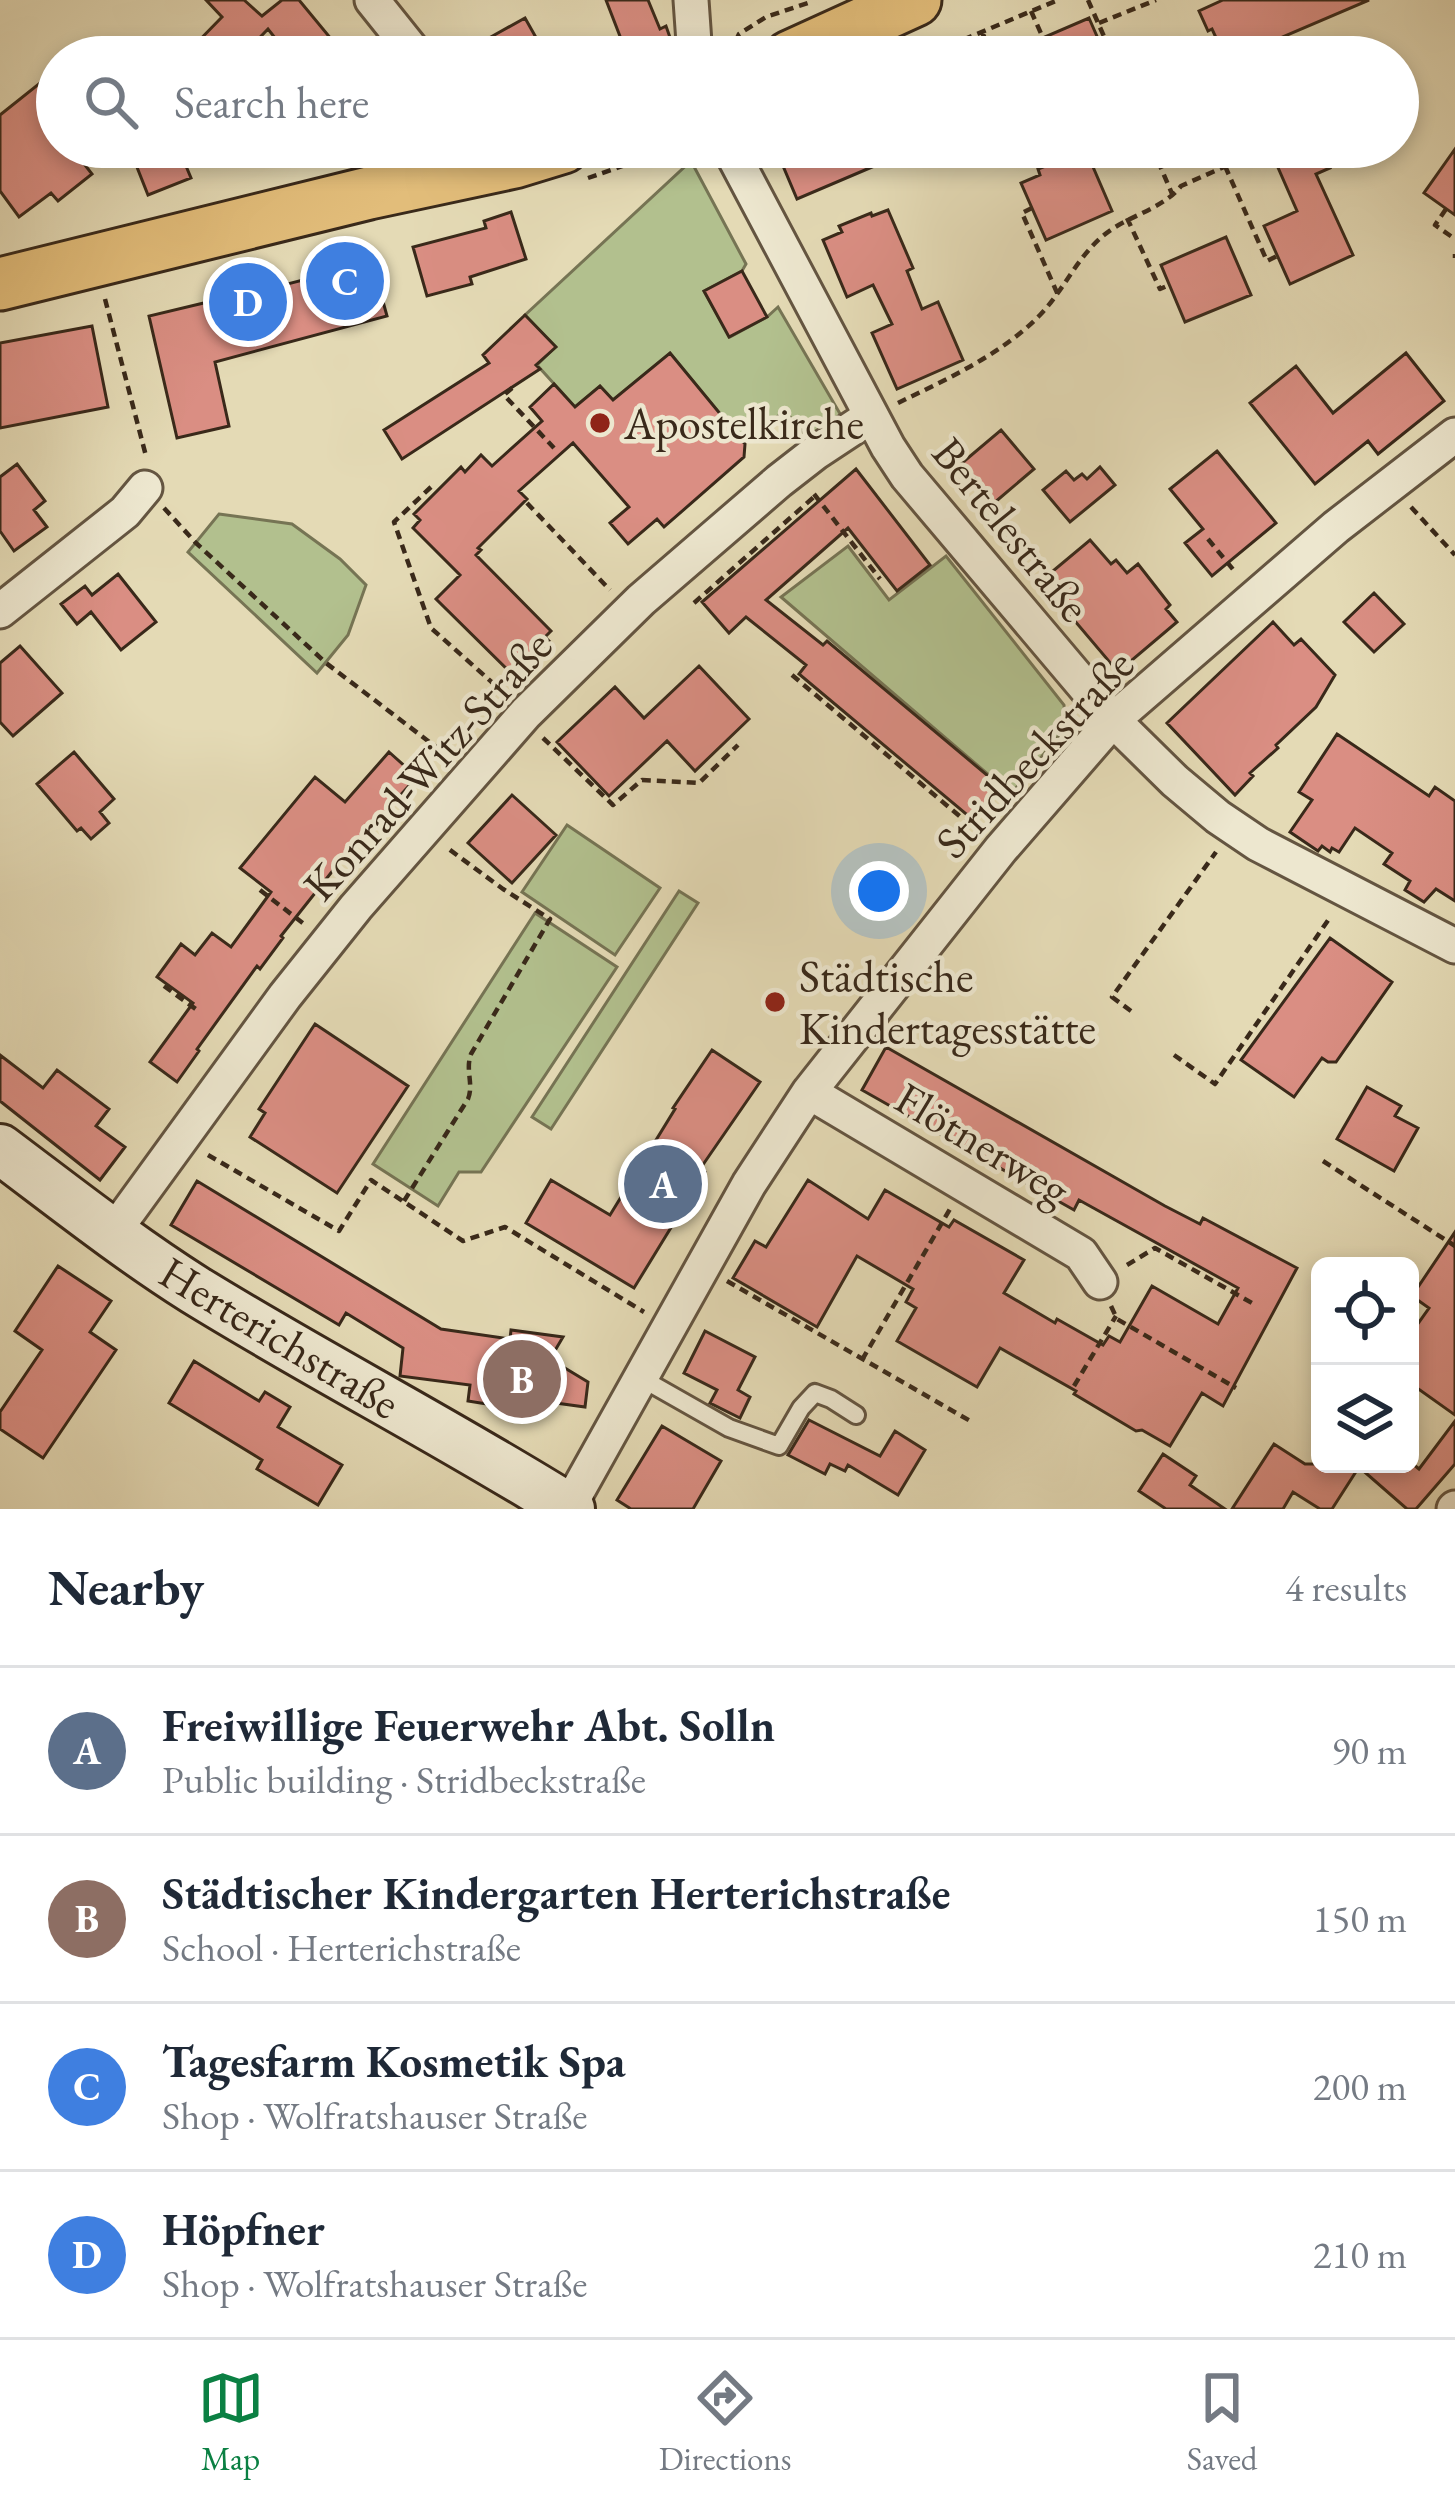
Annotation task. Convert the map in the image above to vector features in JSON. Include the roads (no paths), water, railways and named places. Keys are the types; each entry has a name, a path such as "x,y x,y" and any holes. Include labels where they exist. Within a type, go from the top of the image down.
{"main road":[{"path":"836,36 916,0"},
{"path":"0,284 486,168"},
{"name":"Herterichstraße","path":"0,1149 194,1289 557,1506"}],"street":[{"path":"372,0 401,36"},
{"path":"691,0 694,36"},
{"name":"Bertelestraße","path":"739,168 907,476 1113,720 1174,781 1258,844 1455,946"},
{"name":"Konrad-Witz-Straße","path":"112,1234 285,996 524,716 630,612 796,467 871,416"},
{"name":"Stridbeckstraße","path":"557,1506 641,1378 749,1184 809,1092 1000,849 1113,720 1336,526 1455,435"},
{"path":"0,611 125,512 146,488"},
{"name":"Flötnerweg","path":"809,1092 1082,1254 1100,1282"}],"lane":[{"path":"641,1378 729,1428 778,1446 815,1393 856,1415"}],"place":[{"name":"Tagesfarm Kosmetik Spa","path":"345,281"},
{"name":"Höpfner","path":"248,302"},
{"name":"Apostelkirche","path":"600,423"},
{"name":"Städtische Kindertagesstätte","path":"775,1002"},
{"name":"Freiwillige Feuerwehr Abt. Solln","path":"663,1184"},
{"name":"Städtischer Kindergarten Herterichstraße","path":"522,1379"}]}
